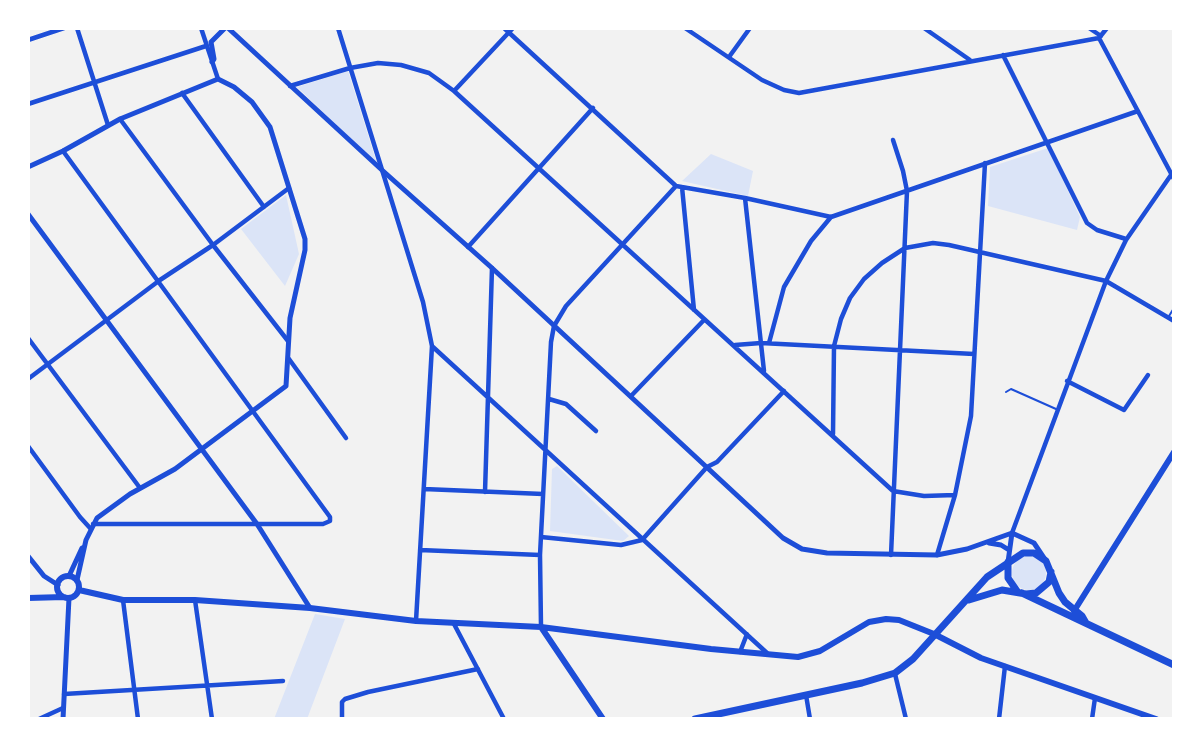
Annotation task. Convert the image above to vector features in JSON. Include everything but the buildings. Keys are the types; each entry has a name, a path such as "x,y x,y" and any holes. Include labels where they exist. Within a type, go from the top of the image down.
{"main road":[{"path":"1059,611 1069,614 1074,611 1174,452"},
{"path":"695,719 862,683 894,673 913,659 987,577 1027,552 1038,554 1046,561 1059,593 1086,623"},
{"path":"1008,562 1009,581 1021,593 1174,664"},
{"path":"968,600 998,590 1033,594 1042,590 1049,582 1051,572"},
{"path":"32,598 66,597 75,596 79,590 77,580 69,576 60,579 57,586 59,593 66,597"},
{"path":"32,598 57,586"},
{"path":"79,590 123,600 195,600 310,608 454,624 541,627 770,656 810,655 856,628 886,619 914,625 974,655 1156,719"},
{"path":"541,627 603,719"}],"street":[{"path":"28,40 64,28"},
{"path":"77,28 108,125"},
{"path":"69,576 92,526 103,513 175,469 255,412 285,389 287,384 290,318 305,239 270,127 261,113 234,87 218,79 201,28"},
{"path":"212,62 214,59 211,42 226,28 492,268 783,538 802,548 827,553 937,555 1012,533 1034,543 1046,561"},
{"path":"338,28 423,302 432,346 416,621"},
{"path":"685,28 762,80 783,90 799,93 1100,37 1107,28"},
{"path":"729,57 750,28"},
{"path":"924,28 971,61"},
{"path":"1008,562 1012,533 1106,281 1126,240 1173,177 1100,37 1089,28"},
{"path":"454,91 509,29 679,186 831,217"},
{"path":"28,104 206,46"},
{"path":"1003,55 1087,223 1097,230 1126,240"},
{"path":"290,86 350,68 378,63 416,68 429,74 454,91 893,491 924,496 955,495"},
{"path":"28,167 120,119 218,79"},
{"path":"183,93 264,207"},
{"path":"468,247 593,108"},
{"path":"769,343 785,287 811,241 831,217 1138,111"},
{"path":"120,119 289,343"},
{"path":"891,555 906,191 904,171 893,140"},
{"path":"63,151 328,512 330,521 323,524 92,526"},
{"path":"937,555 955,495 969,432 985,163"},
{"path":"541,627 540,555 554,326 566,306 679,186"},
{"path":"679,186 694,310"},
{"path":"28,379 289,188"},
{"path":"745,198 765,373"},
{"path":"28,214 257,524 310,608"},
{"path":"833,435 834,346 841,319 857,288 872,271 905,248 939,243 1106,281 1174,321"},
{"path":"485,492 492,268"},
{"path":"631,396 704,320"},
{"path":"28,338 140,488"},
{"path":"734,345 769,343 974,354"},
{"path":"432,346 770,656"},
{"path":"289,359 346,438"},
{"path":"1067,381 1124,410 1148,375"},
{"path":"541,537 621,545 642,540 707,467 717,462 784,391"},
{"path":"549,399 566,404 596,431"},
{"path":"28,446 92,526"},
{"path":"424,489 543,494"},
{"path":"77,580 85,542"},
{"path":"986,542 996,543 1009,550"},
{"path":"420,550 540,555"},
{"path":"28,556 44,576 57,586"},
{"path":"63,719 66,597"},
{"path":"123,600 138,719"},
{"path":"195,600 212,719"},
{"path":"454,624 504,719"},
{"path":"740,652 747,634"},
{"path":"999,719 1005,666"},
{"path":"342,719 342,702 345,699 478,669"},
{"path":"894,673 906,719"},
{"path":"64,694 283,681"},
{"path":"806,695 810,719"},
{"path":"1092,719 1095,698"},
{"path":"39,719 63,708"}],"lane":[{"path":"1167,317 1174,308"},
{"path":"1006,392 1011,389 1057,409"}],"shaded area":[{"path":"348,71 377,164 297,87"},
{"path":"1048,148 1080,217 1077,230 988,206 990,167"},
{"path":"711,154 753,171 748,196 682,181"},
{"path":"286,195 299,254 285,286 241,229"},
{"path":"557,466 629,536 623,541 550,531 552,469"},
{"path":"1029,556 1041,561 1046,573 1041,585 1029,590 1017,585 1012,573 1017,561"},
{"path":"315,614 345,619 307,719 274,719"}]}
